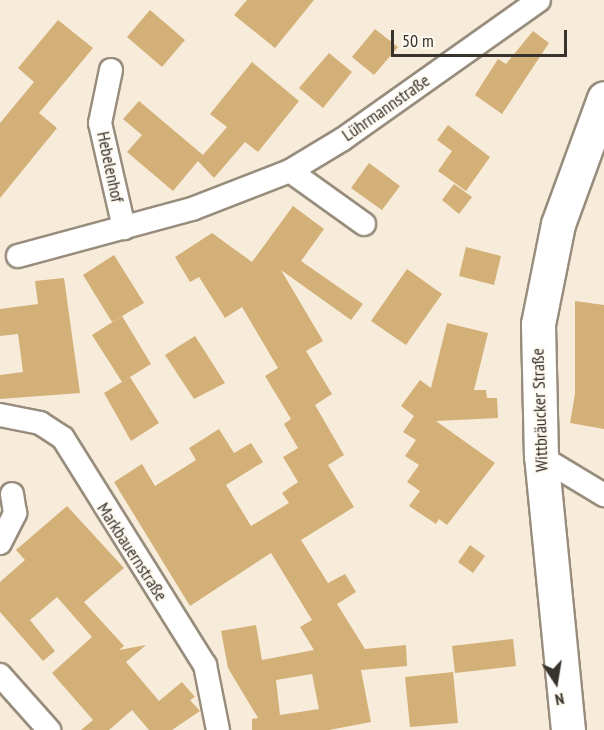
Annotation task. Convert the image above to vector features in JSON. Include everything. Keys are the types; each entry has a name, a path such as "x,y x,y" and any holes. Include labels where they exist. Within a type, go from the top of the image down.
{"main road":[{"name":"Wittbräucker Straße","path":"568,730 541,457 536,356 541,296 558,224 604,98"}],"street":[{"name":"Lührmannstraße","path":"18,256 192,209 290,171 352,132 539,0"},
{"name":"Hebelenhof","path":"111,70 100,123 124,228"},
{"path":"290,171 364,224"},
{"name":"Markbauernstraße","path":"0,416 40,423 63,438 205,665 215,728"},
{"path":"541,457 604,495"},
{"path":"0,543 15,513 12,494"},
{"path":"0,675 49,730"}],"building":[{"path":"247,0 314,0 275,48 234,15"},
{"path":"150,10 185,40 162,67 127,37"},
{"path":"58,20 93,48 39,113 57,128 0,198 0,123 34,82 18,68"},
{"path":"375,29 398,47 374,75 352,57"},
{"path":"533,31 549,43 502,114 475,95 498,59 506,64"},
{"path":"329,53 352,72 323,108 299,88"},
{"path":"252,62 299,101 258,152 245,142 214,178 198,161 173,191 127,152 142,135 123,119 139,101 203,155 227,127 210,114"},
{"path":"448,125 490,157 466,191 438,171 452,151 437,140"},
{"path":"369,163 400,186 382,210 351,188"},
{"path":"454,184 472,197 459,214 442,200"},
{"path":"293,206 324,229 301,261 363,304 351,320 281,270 323,341 306,351 332,394 315,405 344,455 328,465 354,507 301,540 328,583 345,574 356,592 337,604 365,649 406,645 407,666 361,670 371,722 329,730 252,730 252,719 258,718 228,668 221,631 256,625 262,660 314,650 300,627 312,620 271,553 190,606 114,482 142,464 155,486 196,460 189,448 219,429 234,453 251,443 263,462 226,485 251,526 289,503 282,493 298,482 283,457 298,448 284,424 291,419 265,376 278,368 242,307 225,318 199,277 190,282 175,257 212,233 252,262","holes":["312,674 319,709 280,715 276,680"]},
{"path":"466,247 501,256 494,285 459,276"},
{"path":"114,255 144,303 112,322 83,275"},
{"path":"407,269 442,294 406,345 371,321"},
{"path":"64,278 80,393 0,399 0,375 23,372 18,334 0,336 0,309 38,304 35,281"},
{"path":"575,301 604,305 604,429 570,423 575,394"},
{"path":"122,316 151,364 122,382 92,335"},
{"path":"447,323 488,333 474,390 486,390 487,398 497,398 498,418 436,421 495,463 447,525 439,519 436,524 409,506 420,491 407,482 419,465 405,456 416,440 403,432 414,416 401,406 420,380 431,388"},
{"path":"195,336 225,383 194,399 165,355"},
{"path":"130,377 159,423 131,441 104,393"},
{"path":"67,506 124,568 84,602 124,646 119,650 146,645 126,662 159,701 182,682 195,697 190,700 200,711 172,730 149,730 132,710 109,730 81,730 93,720 52,673 92,637 57,597 30,620 55,651 43,661 0,612 0,582 25,560 16,550"},
{"path":"470,545 485,556 473,573 458,562"},
{"path":"513,639 516,666 455,673 452,646"},
{"path":"453,672 458,723 410,727 405,677"}]}
